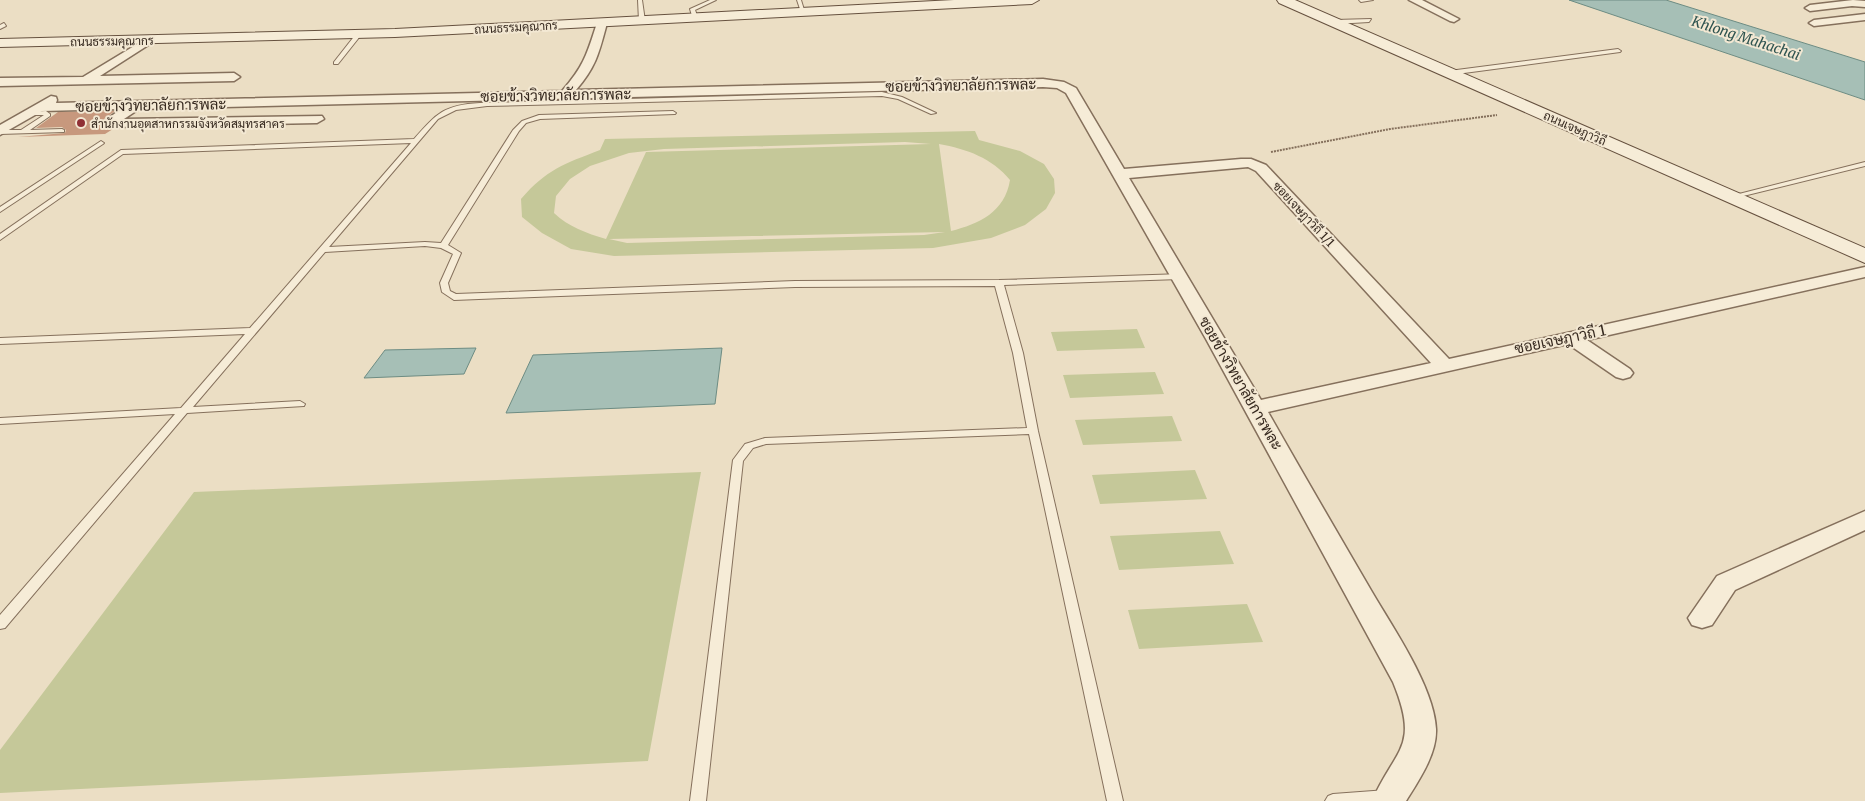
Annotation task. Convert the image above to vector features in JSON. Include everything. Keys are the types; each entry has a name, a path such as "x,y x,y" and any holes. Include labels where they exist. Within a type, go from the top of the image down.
{"street":[{"name":"ถนนธรรมคุณากร","path":"0,43 358,35 695,18 801,6 1032,0"},
{"name":"ถนนเจษฎาวิถี","path":"1284,0 1731,197 1864,259"},
{"path":"1414,0 1454,19"},
{"path":"1810,8 1852,3 1865,4"},
{"path":"1814,23 1865,17"},
{"path":"565,94 585,72 594,51 602,23"},
{"path":"0,131 18,126 35,110 149,40"},
{"path":"0,82 234,77"},
{"name":"ซอยข้างวิทยาลัยการพละ","path":"35,110 137,105 565,94 1043,83 1060,85 1071,91 1180,276 1399,665 1411,691 1418,712 1420,738 1412,761 1389,799"},
{"path":"137,105 113,120 113,123 317,119"},
{"path":"0,122 18,126"},
{"name":"ซอยเจษฎาวิถี 1/1","path":"1120,174 1241,163 1251,164 1260,168 1444,365"},
{"name":"ซอยเจษฎาวิถี 1","path":"1255,408 1570,337 1864,259"},
{"path":"1570,337 1623,373"},
{"path":"1702,618 1726,583 1865,520"}],"lane":[{"path":"640,0 642,21"},
{"path":"695,18 693,9 714,0"},
{"path":"1361,1 1371,0"},
{"path":"1335,22 1368,20"},
{"path":"336,63 358,35"},
{"path":"1449,73 1618,51"},
{"path":"0,624 251,331 443,112 454,108 487,104 882,94 900,98 933,113"},
{"path":"18,126 48,115 35,110"},
{"path":"443,246 516,130 524,122 539,117 673,113"},
{"path":"18,126 62,131"},
{"path":"0,238 121,152 416,141"},
{"path":"0,210 101,143"},
{"path":"1731,197 1865,164"},
{"path":"322,250 425,244 443,246 457,253 444,284 446,292 454,297 795,284 999,282 1180,276"},
{"path":"999,282 1018,353 1033,431 1116,801"},
{"path":"0,341 251,331"},
{"path":"0,421 300,404"},
{"path":"698,801 738,460 749,446 766,441 1033,431"},
{"path":"1333,801 1389,799"}],"path":[{"path":"1241,163 1250,156 1390,129 1534,110"}],"green space":[{"path":"975,131 979,140 1020,151 1044,164 1054,179 1055,193 1046,209 1025,225 991,238 933,248 614,256 571,249 542,233 522,217 521,199 539,181 557,168 600,150 605,139","holes":["905,142 931,144 646,152 606,239 578,229 554,213 556,196 570,179 590,166 629,153 664,149","939,144 969,152 987,160 1010,180 1003,200 989,215 971,225 951,231","945,232 924,235 627,243 609,239"]},
{"path":"1137,329 1145,348 1057,351 1051,332"},
{"path":"1155,372 1164,394 1070,398 1063,375"},
{"path":"1172,416 1182,441 1083,445 1075,420"},
{"path":"1195,470 1207,499 1100,504 1092,475"},
{"path":"701,472 648,761 0,793 0,750 194,492"},
{"path":"1220,531 1234,564 1119,570 1110,536"},
{"path":"1247,604 1263,642 1139,649 1128,610"}],"water":[{"name":"Khlong Mahachai","path":"1569,0 1666,0 1865,62 1865,100"},
{"path":"476,348 464,374 364,378 385,350"},
{"path":"722,348 715,404 506,413 533,355"}],"building":[{"name":"สำนักงานอุตสาหกรรมจังหวัดสมุทรสาคร","path":"115,111 104,119 106,127 113,129 105,134 18,137 65,133 66,130 62,127 36,128 58,112"}],"place":[{"name":"สำนักงานอุตสาหกรรมจังหวัดสมุทรสาคร","path":"81,123"}]}
